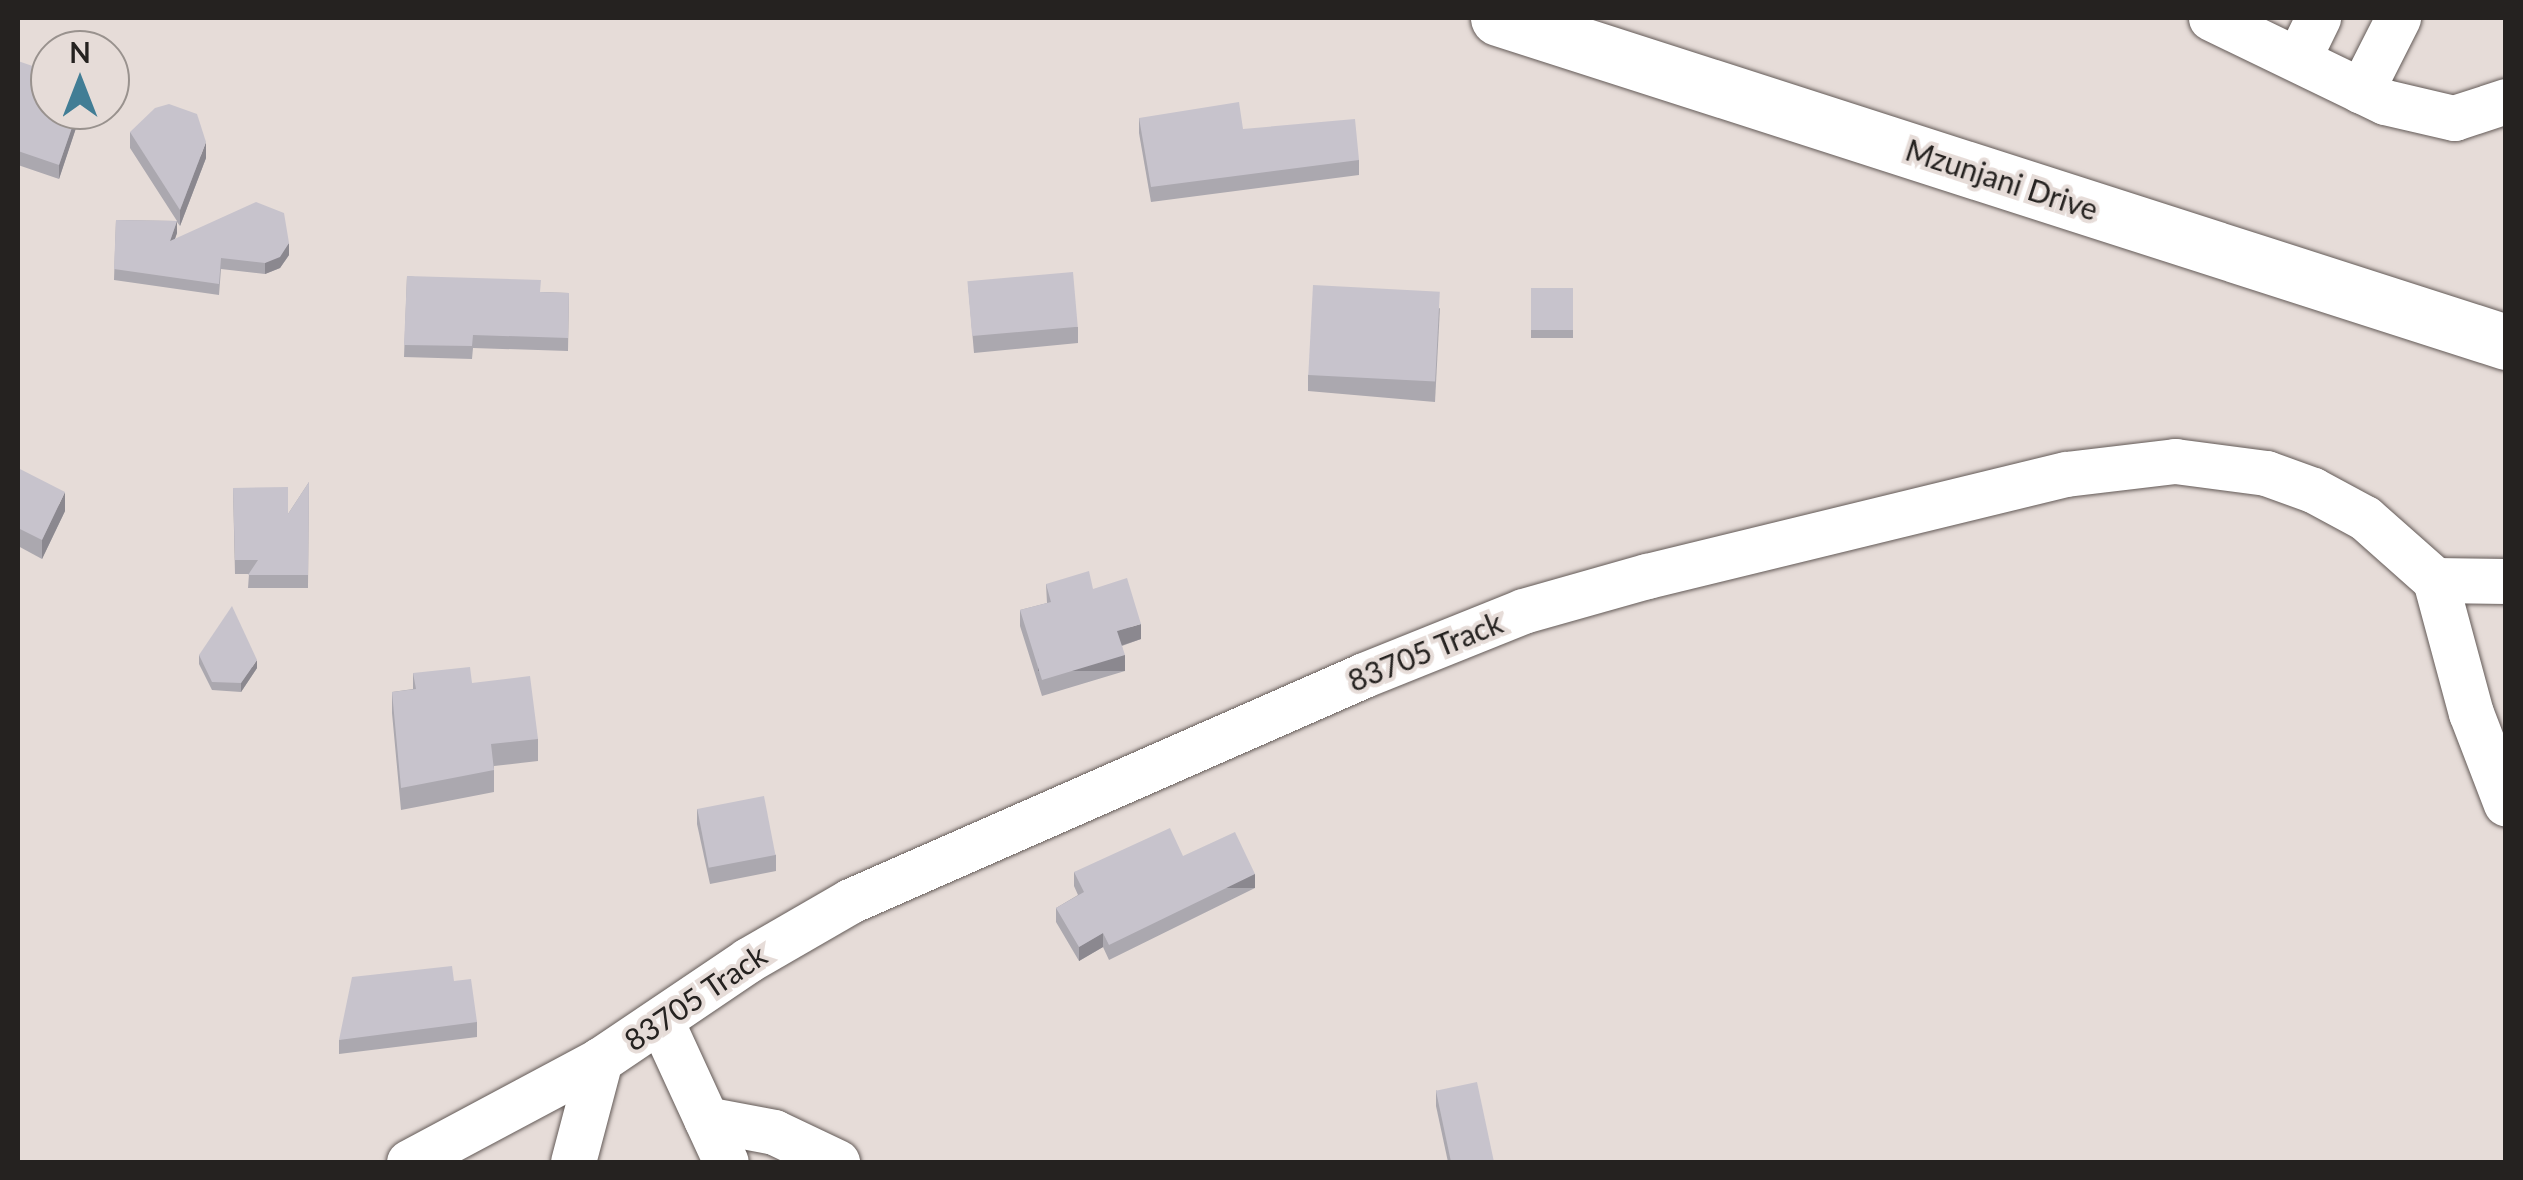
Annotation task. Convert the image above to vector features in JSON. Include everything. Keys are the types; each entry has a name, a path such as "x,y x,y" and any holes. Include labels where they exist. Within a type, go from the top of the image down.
{"main road":[{"name":"Mzunjani Drive","path":"1498,18 1557,26 2506,342"}],"street":[{"path":"2211,18 2361,91 2454,118 2506,101"},
{"path":"2298,59 2318,18"},
{"path":"2361,91 2398,18"},
{"name":"83705 Track","path":"409,1162 600,1060 748,960 850,901 1003,831 1523,611 1648,576 2066,474 2175,461 2266,473 2313,490 2365,518 2435,580"},
{"path":"2506,580 2435,580 2471,714 2506,804"},
{"path":"662,1021 726,1162"},
{"path":"573,1162 600,1060"},
{"path":"706,1119 774,1132 837,1162"}],"building":[{"path":"18,61 30,65 30,130 71,130 59,165 18,151"},
{"path":"1239,102 1243,129 1355,119 1359,160 1151,187 1139,118"},
{"path":"169,104 197,114 206,142 180,210 130,132 155,108"},
{"path":"256,202 284,213 289,243 280,257 265,263 221,258 219,284 114,269 116,220 177,221 170,241"},
{"path":"1073,272 1078,327 972,336 967,281"},
{"path":"407,276 541,280 540,292 569,293 568,338 473,335 472,346 404,345"},
{"path":"1313,285 1440,292 1435,382 1308,375"},
{"path":"1531,288 1573,288 1573,330 1531,330"},
{"path":"18,468 65,492 42,540 18,528"},
{"path":"309,482 308,575 248,575 258,560 235,560 233,488 288,487 288,514"},
{"path":"1089,571 1093,589 1127,578 1141,624 1117,631 1125,655 1042,680 1020,610 1051,602 1046,584"},
{"path":"232,606 257,660 241,683 212,682 199,655"},
{"path":"470,667 472,683 530,676 538,739 491,744 494,770 401,788 392,692 416,689 413,673"},
{"path":"764,796 775,855 709,868 697,809"},
{"path":"1170,828 1183,856 1235,832 1255,874 1109,945 1103,933 1079,947 1056,908 1084,892 1074,872"},
{"path":"452,966 454,981 471,979 477,1022 339,1040 352,977"},
{"path":"1477,1082 1494,1162 1451,1162 1436,1091"}]}
